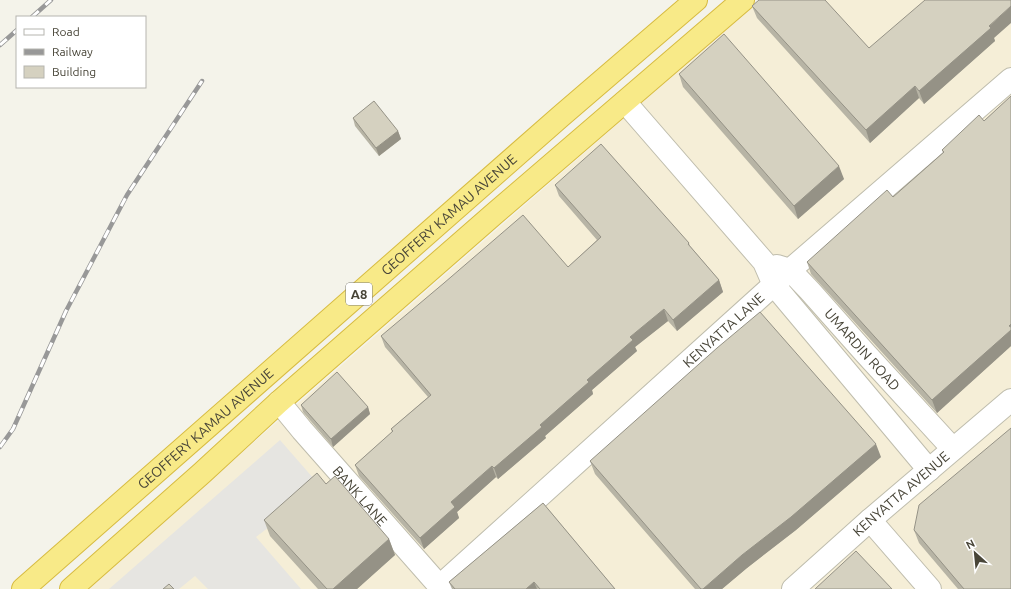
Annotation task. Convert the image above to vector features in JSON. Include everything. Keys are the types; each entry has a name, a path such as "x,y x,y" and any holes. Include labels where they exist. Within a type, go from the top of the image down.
{"highway":[{"name":"GEOFFERY KAMAU AVENUE","path":"23,589 696,0"},
{"name":"GEOFFERY KAMAU AVENUE","path":"71,589 202,473 279,402 494,214 743,0"}],"street":[{"name":"KENYATTA LANE","path":"441,588 790,270 1011,79"},
{"name":"UMARDIN ROAD","path":"625,102 764,262 774,285 929,470"},
{"name":"UMARDIN ROAD","path":"764,262 790,270 953,449"},
{"name":"KENYATTA AVENUE","path":"793,589 870,520 1011,400"},
{"name":"BANK LANE","path":"279,402 441,588"},
{"path":"870,520 930,589"}],"shaded area":[{"path":"759,0 1011,0 1011,589 86,589"},
{"path":"280,440 321,487 256,537 301,589 208,589 195,576 179,589 109,589"}],"building":[{"path":"759,0 825,0 869,48 925,0 1011,0 1011,6 989,26 991,28 919,91 915,86 866,130 752,6"},
{"path":"724,34 839,166 794,206 679,74"},
{"path":"1011,96 1011,324 1009,326 1011,327 1011,330 932,400 807,262 887,190 893,197 944,152 942,150 979,115 984,121"},
{"path":"374,101 398,131 376,148 353,118"},
{"path":"601,144 689,243 688,244 719,280 673,320 664,309 630,337 633,340 587,380 589,382 540,425 542,427 494,468 492,466 451,502 455,507 420,538 355,465 393,431 391,429 431,395 381,336 523,215 568,267 601,237 555,185"},
{"path":"760,312 876,444 791,517 742,555 703,589 701,589 590,461 717,348"},
{"path":"337,372 368,407 331,439 301,405"},
{"path":"1011,428 1011,589 964,589 914,530 919,505"},
{"path":"317,473 326,484 335,476 389,539 333,589 327,589 264,520"},
{"path":"543,503 615,589 540,589 534,582 526,589 455,589 449,582"},
{"path":"856,551 892,589 815,589"},
{"path":"169,584 174,589 163,589"}],"railway":[{"path":"33,16 51,0"},
{"path":"0,45 16,31"},
{"path":"0,447 13,429 66,311 127,195 202,81"}]}
